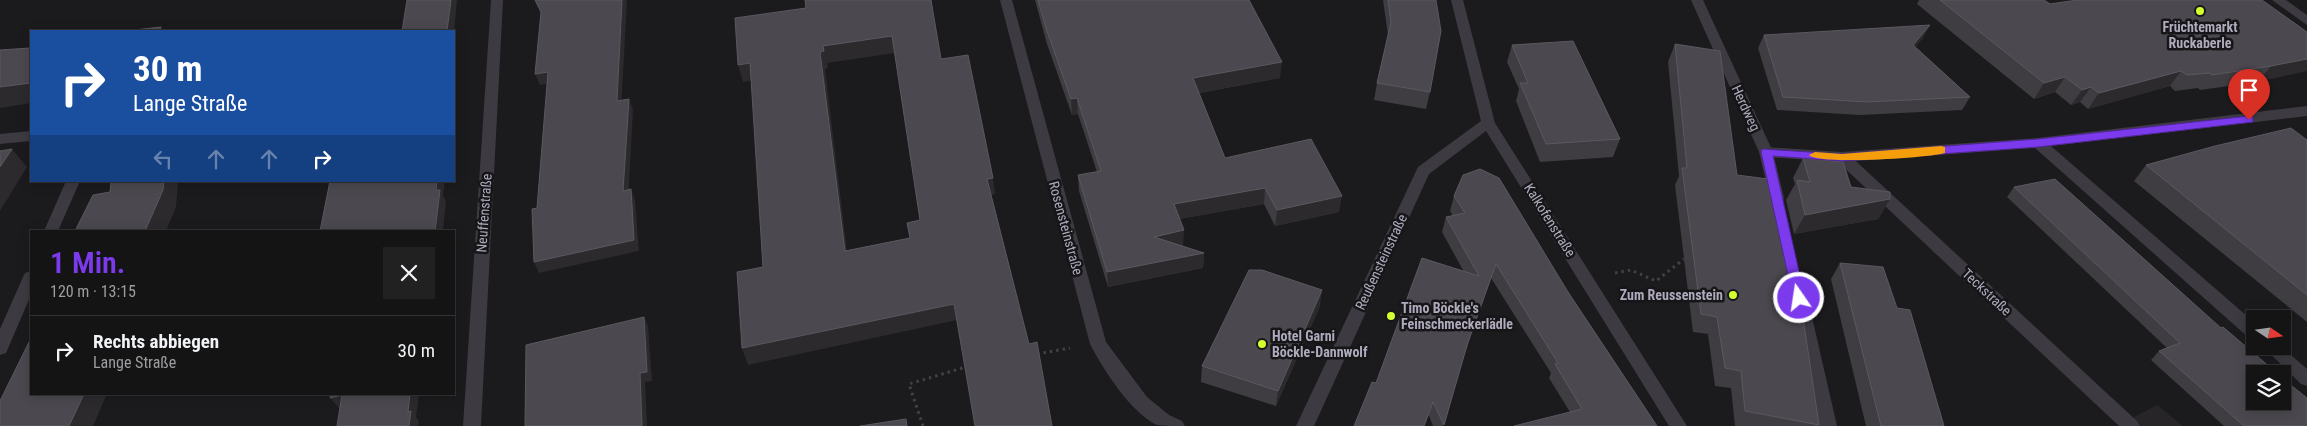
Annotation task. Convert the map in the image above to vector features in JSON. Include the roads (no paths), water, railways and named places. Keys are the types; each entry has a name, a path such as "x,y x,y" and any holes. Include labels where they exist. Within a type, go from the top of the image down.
{"street":[{"name":"Neuffenstraße","path":"472,426 497,0"},
{"name":"Rosensteinstraße","path":"1006,0 1098,344 1124,384 1163,421 1176,426"},
{"name":"Kalkofenstraße","path":"1457,0 1488,123 1678,426"},
{"name":"Herdweg","path":"1697,0 1766,152 1779,208"},
{"path":"2278,0 2307,21"},
{"path":"1766,152 1842,158 2038,143 2307,111"},
{"name":"Reußensteinstraße","path":"1305,426 1423,171 1488,123"},
{"path":"0,139 30,136"},
{"path":"2038,143 2246,325"},
{"name":"Teckstraße","path":"1842,158 2131,426"},
{"path":"51,230 74,182"},
{"path":"1794,275 1828,426"},
{"path":"0,348 30,279"},
{"path":"2280,355 2307,379"}],"place":[{"name":"Früchtemarkt Ruckaberle","path":"2200,11"},
{"name":"Zum Reussenstein","path":"1733,295"},
{"name":"Timo Böckle's Feinschmeckerlädle","path":"1391,316"},
{"name":"Hotel Garni Böckle-Dannwolf","path":"1262,344"}]}
